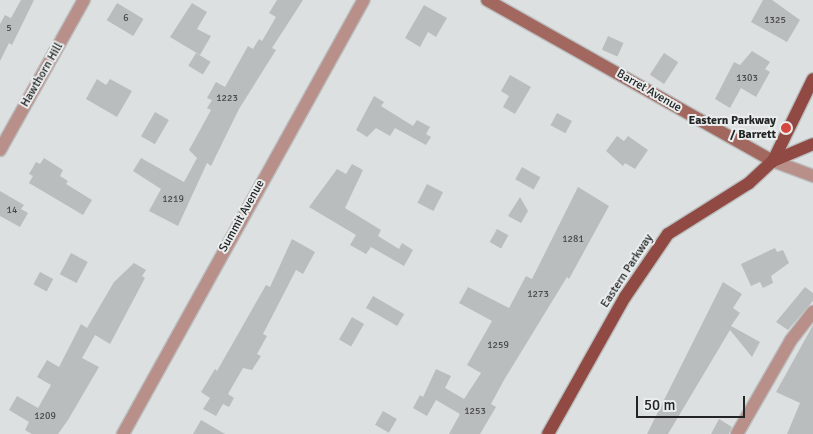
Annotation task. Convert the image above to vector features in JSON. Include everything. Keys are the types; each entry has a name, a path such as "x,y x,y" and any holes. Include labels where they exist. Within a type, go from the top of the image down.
{"main road":[{"name":"Eastern Parkway","path":"773,161 813,79"},
{"name":"Eastern Parkway","path":"548,434 625,297 663,240 685,221 749,182 773,161 813,144"}],"street":[{"name":"Hawthorn Hill","path":"0,150 84,0"},
{"name":"Summit Avenue","path":"123,434 364,0"},
{"name":"Barret Avenue","path":"487,0 773,161 813,176"},
{"path":"737,434 791,340 813,312"},
{"path":"132,420 132,434"}],"building":[{"path":"21,0 34,0 12,45 9,43 0,61 0,24 5,15 11,18"},
{"path":"277,0 303,0 272,48 276,50 239,109 211,166 207,163 178,226 149,211 161,189 133,171 141,158 184,182 197,158 189,150 211,110 207,108 212,100 207,98 216,82 225,87 248,46 253,49 259,39 262,41 276,17 269,13"},
{"path":"763,0 772,0 800,20 787,42 751,22"},
{"path":"117,3 144,19 133,36 107,20"},
{"path":"192,3 207,12 197,29 211,36 200,55 170,37"},
{"path":"424,5 447,18 436,37 428,32 420,47 405,38"},
{"path":"608,36 624,43 617,57 602,50"},
{"path":"752,51 770,62 765,69 770,72 756,97 741,88 730,108 715,99 734,62 740,65"},
{"path":"196,53 211,62 203,75 188,66"},
{"path":"664,53 678,62 664,84 650,75"},
{"path":"510,75 531,87 515,114 503,107 509,96 501,91"},
{"path":"97,79 106,85 110,79 132,91 117,117 86,99"},
{"path":"374,96 384,102 381,106 413,126 417,120 430,127 426,134 431,137 426,145 395,128 390,136 376,128 367,137 356,130"},
{"path":"155,112 169,120 155,144 141,136"},
{"path":"557,113 572,121 565,133 550,125"},
{"path":"617,136 624,141 628,136 648,150 635,169 625,163 623,166 606,151"},
{"path":"44,158 63,170 60,176 68,181 66,184 92,200 83,215 29,183 33,176 29,174 36,162 40,164"},
{"path":"352,164 363,170 345,208 381,230 378,236 399,249 402,243 413,250 404,266 371,247 366,254 350,245 356,235 309,207 337,169 346,174"},
{"path":"522,167 540,177 534,189 515,179"},
{"path":"427,184 443,192 434,211 417,203"},
{"path":"578,187 609,206 569,279 567,277 504,380 491,404 496,407 480,434 449,434 460,414 436,400 427,416 413,408 420,395 423,397 436,369 451,376 445,388 464,399 481,373 467,365 492,321 459,303 468,287 509,308 526,276 532,279"},
{"path":"0,191 24,205 21,209 28,213 20,227 0,216"},
{"path":"520,197 528,211 521,223 508,216"},
{"path":"497,229 508,235 501,248 490,242"},
{"path":"292,239 315,252 303,274 296,270 263,334 267,336 257,354 261,356 252,370 243,368 228,394 234,398 229,407 223,404 216,416 203,409 210,398 201,392 215,369 217,371 266,285 270,287"},
{"path":"775,248 777,252 783,250 789,263 771,276 773,283 763,288 760,282 751,286 741,264"},
{"path":"71,253 88,262 77,283 60,274"},
{"path":"134,263 146,270 142,276 145,278 110,344 95,335 82,358 99,367 68,420 58,434 32,434 25,430 29,422 9,410 17,396 38,408 51,385 37,377 47,360 59,367 81,324 87,328 114,282"},
{"path":"40,272 53,279 47,291 33,284"},
{"path":"723,282 742,294 733,308 740,313 731,326 760,342 752,357 730,330 668,434 647,434"},
{"path":"805,287 813,293 813,301 788,330 776,322"},
{"path":"373,296 404,314 397,326 366,308"},
{"path":"352,317 364,324 351,347 339,340"},
{"path":"813,325 813,434 787,434 800,403 776,392"},
{"path":"383,411 397,419 389,433 375,425"},
{"path":"719,419 732,427 729,434 711,434"},
{"path":"201,420 225,434 193,434"}],"place":[{"name":"Eastern Parkway / Barrett","path":"786,128"}]}
